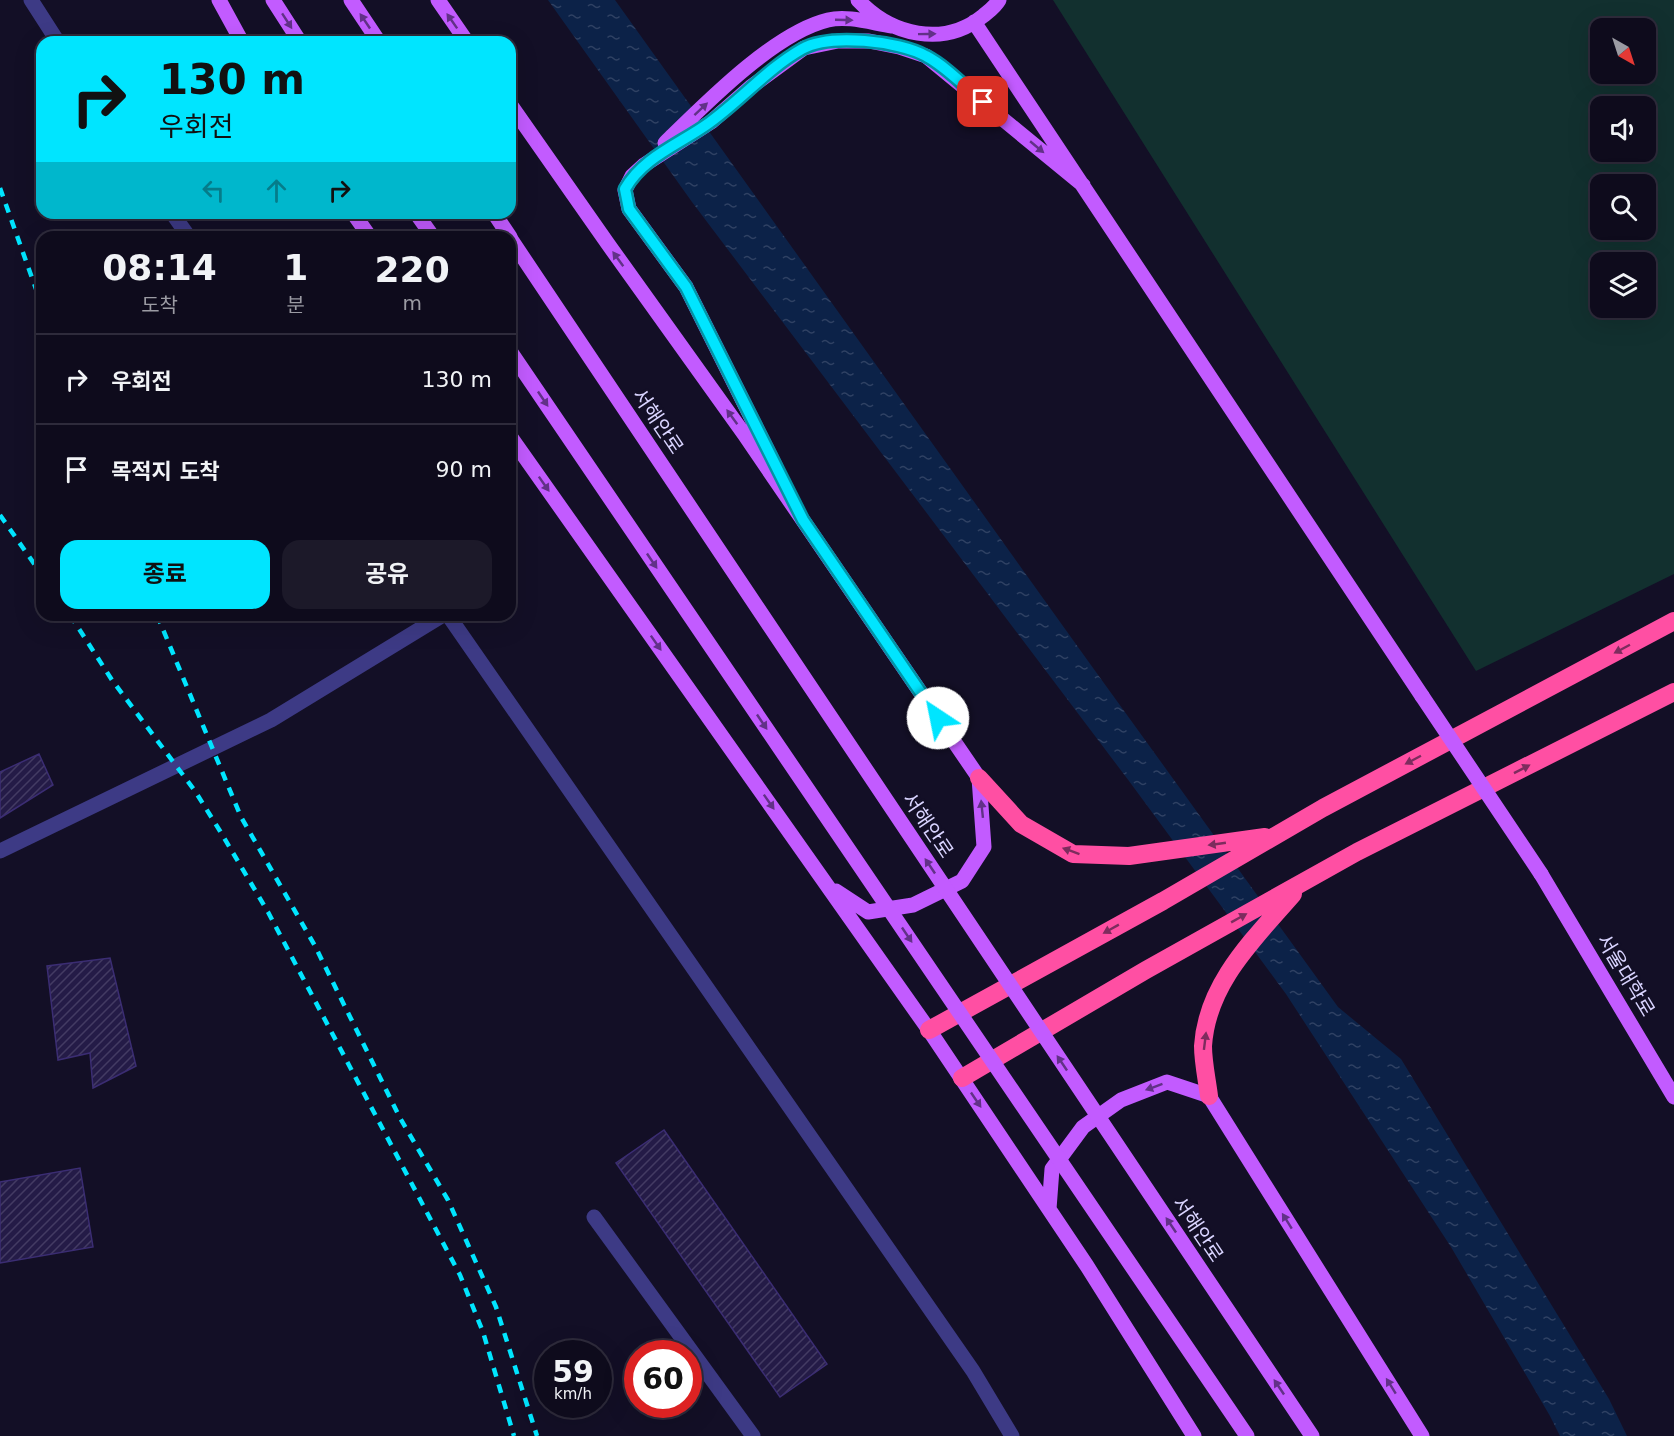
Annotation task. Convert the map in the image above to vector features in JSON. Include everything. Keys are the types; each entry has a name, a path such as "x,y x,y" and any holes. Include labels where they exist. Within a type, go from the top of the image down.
{"highway":[{"path":"929,1030 1163,901 1323,808 1674,621"},
{"path":"962,1078 1188,946 1357,852 1674,692"},
{"path":"979,778 1021,824 1073,854 1129,856 1275,836"},
{"path":"1209,1096 1203,1047 1209,1014 1219,987 1246,948 1302,883"}],"main road":[{"path":"219,0 239,36"},
{"path":"273,0 296,36"},
{"path":"351,0 375,36"},
{"path":"438,0 463,36"},
{"path":"858,0 868,10 892,26"},
{"path":"803,520 686,287 629,209 625,189 632,176 717,93 775,46 798,31 830,19 892,26 919,34 948,33 974,22 999,0"},
{"name":"서울대학로","path":"974,22 1541,874 1674,1097"},
{"path":"644,165 711,122 752,86 804,48 838,41 869,41 899,47 926,56 1083,185"},
{"path":"516,113 744,434 979,778 984,847 962,881 913,905 868,912 828,886"},
{"name":"서해안로","path":"516,246 1312,1436"},
{"path":"516,360 1247,1436"},
{"path":"516,444 962,1078 1194,1436"},
{"path":"1049,1209 1053,1169 1083,1127 1120,1100 1167,1082 1209,1096 1422,1436"}],"lane":[{"path":"31,0 54,36"},
{"path":"0,851 272,720 433,621"},
{"path":"452,621 973,1371 1012,1436"},
{"path":"594,1217 753,1436"}],"green space":[{"path":"1053,0 1674,0 1674,574 1476,671"}],"water":[{"path":"548,0 615,0 1338,1007 1401,1059 1609,1399 1627,1436 1560,1436 1451,1247 1286,994 1129,781 692,202"}],"building":[{"path":"39,754 53,785 0,818 0,772"},
{"path":"110,958 136,1066 93,1088 90,1053 58,1060 47,966"},
{"path":"664,1130 827,1364 780,1397 616,1163"},
{"path":"80,1168 93,1247 0,1263 0,1182"}],"railway":[{"path":"0,188 36,289"},
{"path":"0,515 36,566"},
{"path":"74,621 112,680 195,791 268,912 460,1275 483,1332 514,1436"},
{"path":"159,621 241,817 315,946 400,1118 448,1200 496,1307 537,1436"}],"route":[{"path":"938,718 803,520 686,287 629,209 625,189 632,176 644,165 711,122 752,86 804,48 838,41 869,41 899,47 926,56 983,102"}]}
